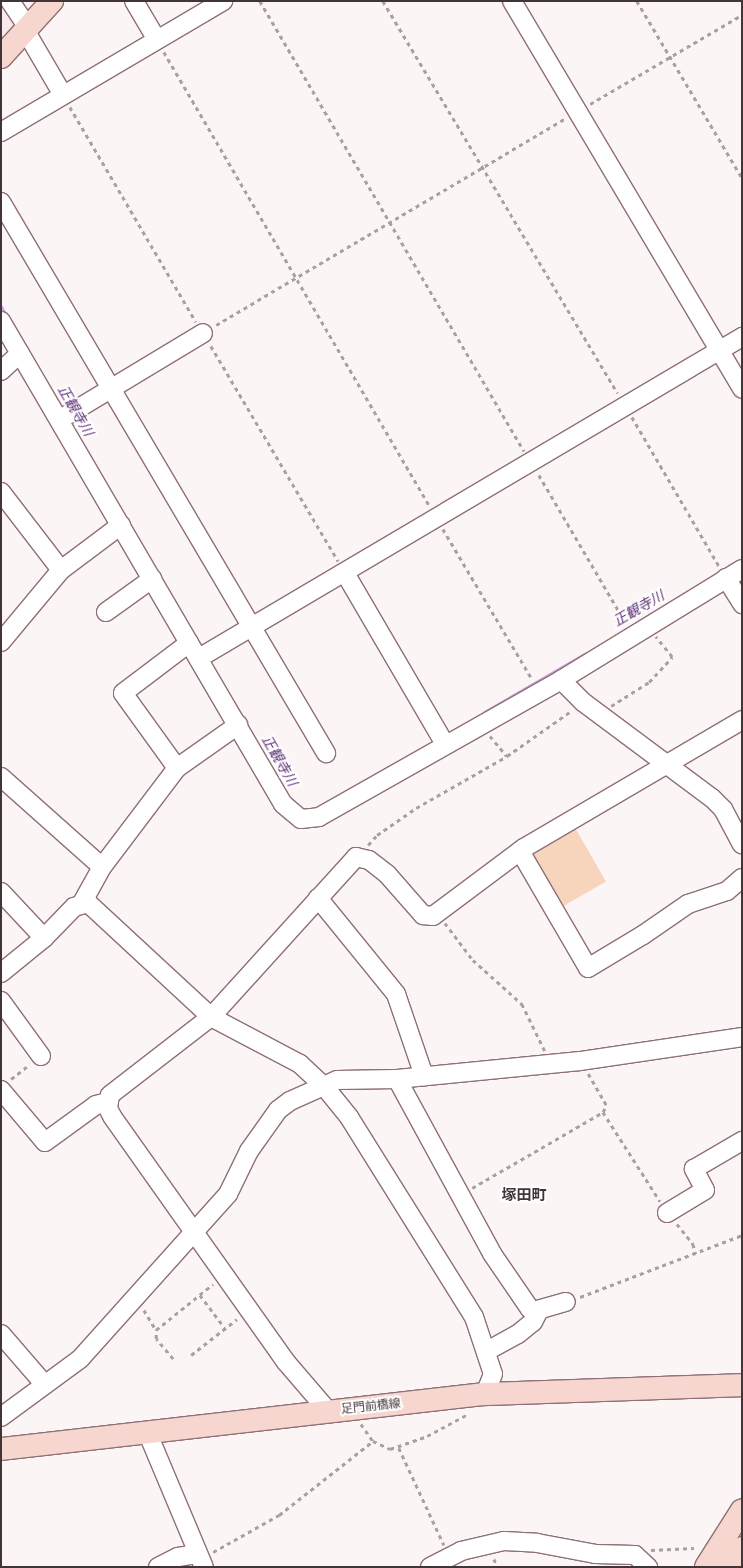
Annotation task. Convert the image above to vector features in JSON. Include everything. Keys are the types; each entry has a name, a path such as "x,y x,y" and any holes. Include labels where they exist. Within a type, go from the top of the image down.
{"main road":[{"path":"1,57 52,1"},
{"name":"足門前橋線","path":"1,1449 148,1434 486,1394 742,1385"},
{"path":"706,1567 742,1510"},
{"path":"730,1567 742,1548"}],"street":[{"path":"10,1 63,95"},
{"path":"134,1 156,40"},
{"path":"1,132 222,1"},
{"path":"512,1 742,388"},
{"path":"1,202 253,626 326,753"},
{"path":"1,321 283,804 292,814 309,820 561,680 742,568"},
{"path":"59,420 203,333"},
{"path":"199,658 742,337"},
{"path":"1,371 20,353"},
{"path":"1,492 61,570"},
{"path":"1,642 61,570 121,525"},
{"path":"345,573 445,744"},
{"path":"726,578 742,604"},
{"path":"106,612 152,579"},
{"path":"177,768 122,693 190,643"},
{"path":"561,680 600,716 670,764 723,809 740,837"},
{"path":"2,1087 45,1142 96,1105 107,1102 114,1092 211,1016 356,857 369,860 387,874 423,915 428,917 438,913 520,851 742,720"},
{"path":"82,903 102,867 177,768 238,725"},
{"path":"1,777 102,867"},
{"path":"520,851 588,968 643,935 688,904 727,891 742,878"},
{"path":"1,892 44,938"},
{"path":"318,898 396,994 424,1076"},
{"path":"2,972 44,938 74,906 82,903 94,906 211,1016 300,1064 324,1086 349,1117 460,1293 487,1351 493,1374 486,1394"},
{"path":"1,1001 40,1056"},
{"path":"1,1417 80,1359 228,1194 249,1151 278,1110 290,1100 337,1080 397,1079 580,1061 742,1037"},
{"path":"397,1079 493,1255 530,1309 539,1310 566,1302"},
{"path":"107,1102 112,1116 251,1308 286,1362 340,1411"},
{"path":"667,1212 705,1190 694,1169 742,1141"},
{"path":"487,1351 518,1334 533,1322 539,1310"},
{"path":"1,1334 45,1385"},
{"path":"148,1434 201,1560"},
{"path":"430,1567 449,1556 488,1544 521,1541 595,1554 635,1555 644,1563"},
{"path":"158,1567 178,1557 201,1560"}],"path":[{"path":"260,1 392,221 531,462 640,630 672,657 649,682 600,716"},
{"path":"384,1 626,406 726,578"},
{"path":"637,1 742,178"},
{"path":"203,333 742,15"},
{"path":"156,40 539,691"},
{"path":"356,857 377,835 408,814 507,756 583,702"},
{"path":"481,724 507,756"},
{"path":"438,913 473,960 522,1004 552,1063"},
{"path":"2,1087 40,1056"},
{"path":"460,1195 603,1112 606,1105 580,1061"},
{"path":"603,1112 667,1212 693,1244 696,1255"},
{"path":"566,1302 696,1255 742,1235"},
{"path":"156,1330 226,1274"},
{"path":"200,1295 225,1328"},
{"path":"134,1299 156,1330 156,1339 173,1359"},
{"path":"191,1355 251,1308"},
{"path":"340,1411 373,1441 390,1448 399,1447 469,1413"},
{"path":"201,1560 279,1515 373,1441"},
{"path":"399,1447 449,1556"},
{"path":"644,1563 650,1550 694,1548"}],"shaded area":[{"path":"1,1 5,1 18,23 1,38"},
{"path":"574,826 606,881 561,907 529,852"}],"waterway":[{"name":"正観寺川","path":"1,307 6,316"},
{"name":"正観寺川","path":"485,713 585,655"}],"district":[{"name":"塚田町","path":"524,1196"}]}
